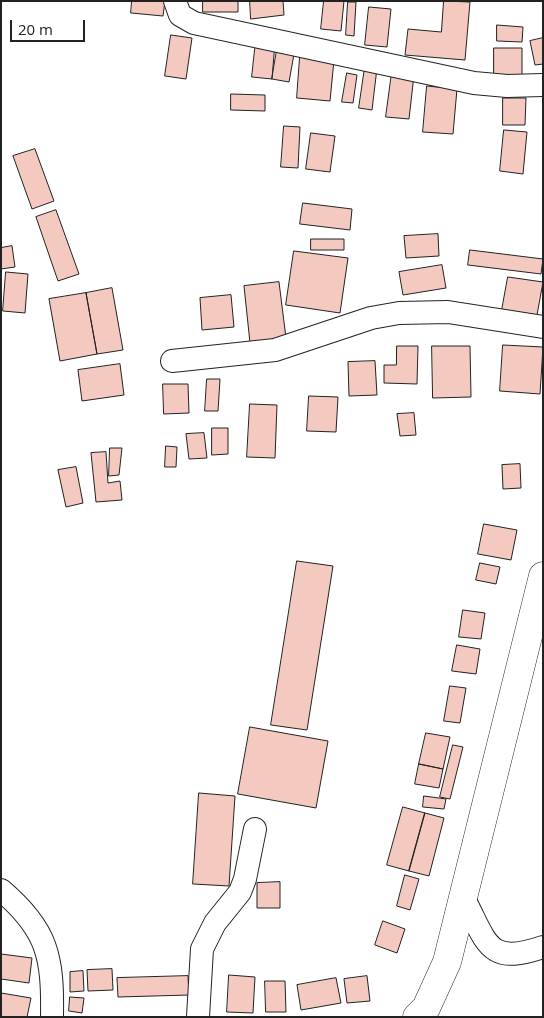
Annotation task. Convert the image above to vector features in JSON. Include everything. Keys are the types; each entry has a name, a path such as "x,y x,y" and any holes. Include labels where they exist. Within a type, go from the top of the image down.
{"street":[{"path":"175,1 180,15 194,23 474,82 507,86 543,85"},
{"path":"172,360 275,350 371,318 399,313 448,312 543,327"},
{"path":"417,1017 426,1008 447,962 543,576"},
{"path":"198,1017 202,949 215,923 240,892 245,879 254,829"},
{"path":"1,890 38,930 46,944 53,980 52,1017"},
{"path":"463,897 490,947 500,954 512,956 543,947"}],"building":[{"path":"132,1 165,1 163,16 131,13"},
{"path":"203,1 238,1 238,12 203,12"},
{"path":"250,1 283,1 284,15 251,19"},
{"path":"324,1 344,1 341,31 321,29"},
{"path":"444,1 470,2 465,60 405,55 408,29 441,32"},
{"path":"348,2 356,2 354,36 346,35"},
{"path":"369,7 391,9 387,47 365,45"},
{"path":"497,25 523,27 522,42 497,41"},
{"path":"171,35 192,38 186,79 165,76"},
{"path":"543,38 543,64 535,65 530,41"},
{"path":"256,40 275,42 272,79 252,77"},
{"path":"494,48 522,48 522,77 494,77"},
{"path":"277,50 294,54 289,82 272,79"},
{"path":"300,57 334,60 330,101 297,98"},
{"path":"365,67 377,68 372,110 359,108"},
{"path":"392,72 414,75 409,119 386,117"},
{"path":"347,73 357,75 353,103 342,102"},
{"path":"427,86 457,89 453,134 423,132"},
{"path":"231,94 265,95 265,111 231,110"},
{"path":"503,98 526,98 525,125 503,125"},
{"path":"284,126 300,127 298,168 281,167"},
{"path":"504,130 527,132 523,174 500,171"},
{"path":"311,133 335,136 330,172 306,169"},
{"path":"35,149 54,201 32,209 13,156"},
{"path":"303,203 352,209 350,230 300,224"},
{"path":"56,210 79,274 58,281 36,217"},
{"path":"438,234 439,256 406,258 404,236"},
{"path":"311,239 344,239 344,250 311,250"},
{"path":"12,246 15,267 1,269 1,248"},
{"path":"470,250 543,259 541,274 468,265"},
{"path":"294,251 348,258 340,313 286,305"},
{"path":"442,265 446,288 403,295 399,272"},
{"path":"6,272 28,274 25,313 3,311"},
{"path":"508,277 543,282 537,315 502,310"},
{"path":"279,282 286,338 250,343 244,286"},
{"path":"112,288 123,350 97,354 86,293"},
{"path":"86,293 97,354 60,361 49,299"},
{"path":"231,295 234,327 202,330 200,298"},
{"path":"503,345 543,347 540,394 500,391"},
{"path":"397,346 418,346 417,384 384,383 384,365 396,365"},
{"path":"432,346 470,346 471,397 433,398"},
{"path":"375,361 377,395 349,396 348,362"},
{"path":"120,364 124,395 82,401 78,370"},
{"path":"207,379 220,379 218,411 205,411"},
{"path":"163,384 188,384 189,413 164,414"},
{"path":"309,396 338,397 336,432 307,431"},
{"path":"250,404 277,405 275,458 247,457"},
{"path":"414,413 416,435 400,436 397,414"},
{"path":"212,428 228,428 228,454 212,455"},
{"path":"204,433 207,458 189,459 186,434"},
{"path":"166,446 177,447 176,467 165,467"},
{"path":"110,448 122,448 119,475 109,476"},
{"path":"106,452 108,483 120,481 122,500 96,502 91,453"},
{"path":"520,464 521,488 503,489 502,465"},
{"path":"76,467 83,503 66,507 58,470"},
{"path":"484,524 517,530 511,560 478,554"},
{"path":"297,561 333,566 307,730 271,725"},
{"path":"480,563 500,567 496,584 476,580"},
{"path":"463,610 485,613 481,639 459,637"},
{"path":"457,645 480,649 476,674 452,671"},
{"path":"450,686 466,688 460,723 444,721"},
{"path":"250,727 328,741 316,808 238,794"},
{"path":"426,733 450,737 443,769 419,764"},
{"path":"453,745 463,747 450,799 440,797"},
{"path":"419,764 443,769 439,788 415,784"},
{"path":"199,793 235,796 229,886 193,884"},
{"path":"424,796 446,799 444,809 423,807"},
{"path":"403,807 425,813 409,871 387,865"},
{"path":"425,813 444,818 429,876 409,871"},
{"path":"405,875 419,879 410,910 397,906"},
{"path":"280,882 280,908 257,908 257,883"},
{"path":"383,921 405,929 397,953 375,945"},
{"path":"1,954 32,958 29,983 1,979"},
{"path":"112,969 113,990 88,991 87,970"},
{"path":"83,971 84,991 70,992 70,972"},
{"path":"229,975 255,977 253,1013 227,1012"},
{"path":"188,976 189,995 118,997 117,978"},
{"path":"367,976 370,1001 347,1003 344,979"},
{"path":"336,978 341,1003 301,1010 297,985"},
{"path":"265,981 285,981 286,1012 266,1012"},
{"path":"1,993 31,998 27,1017 1,1017"},
{"path":"70,997 84,998 82,1013 69,1011"}]}
